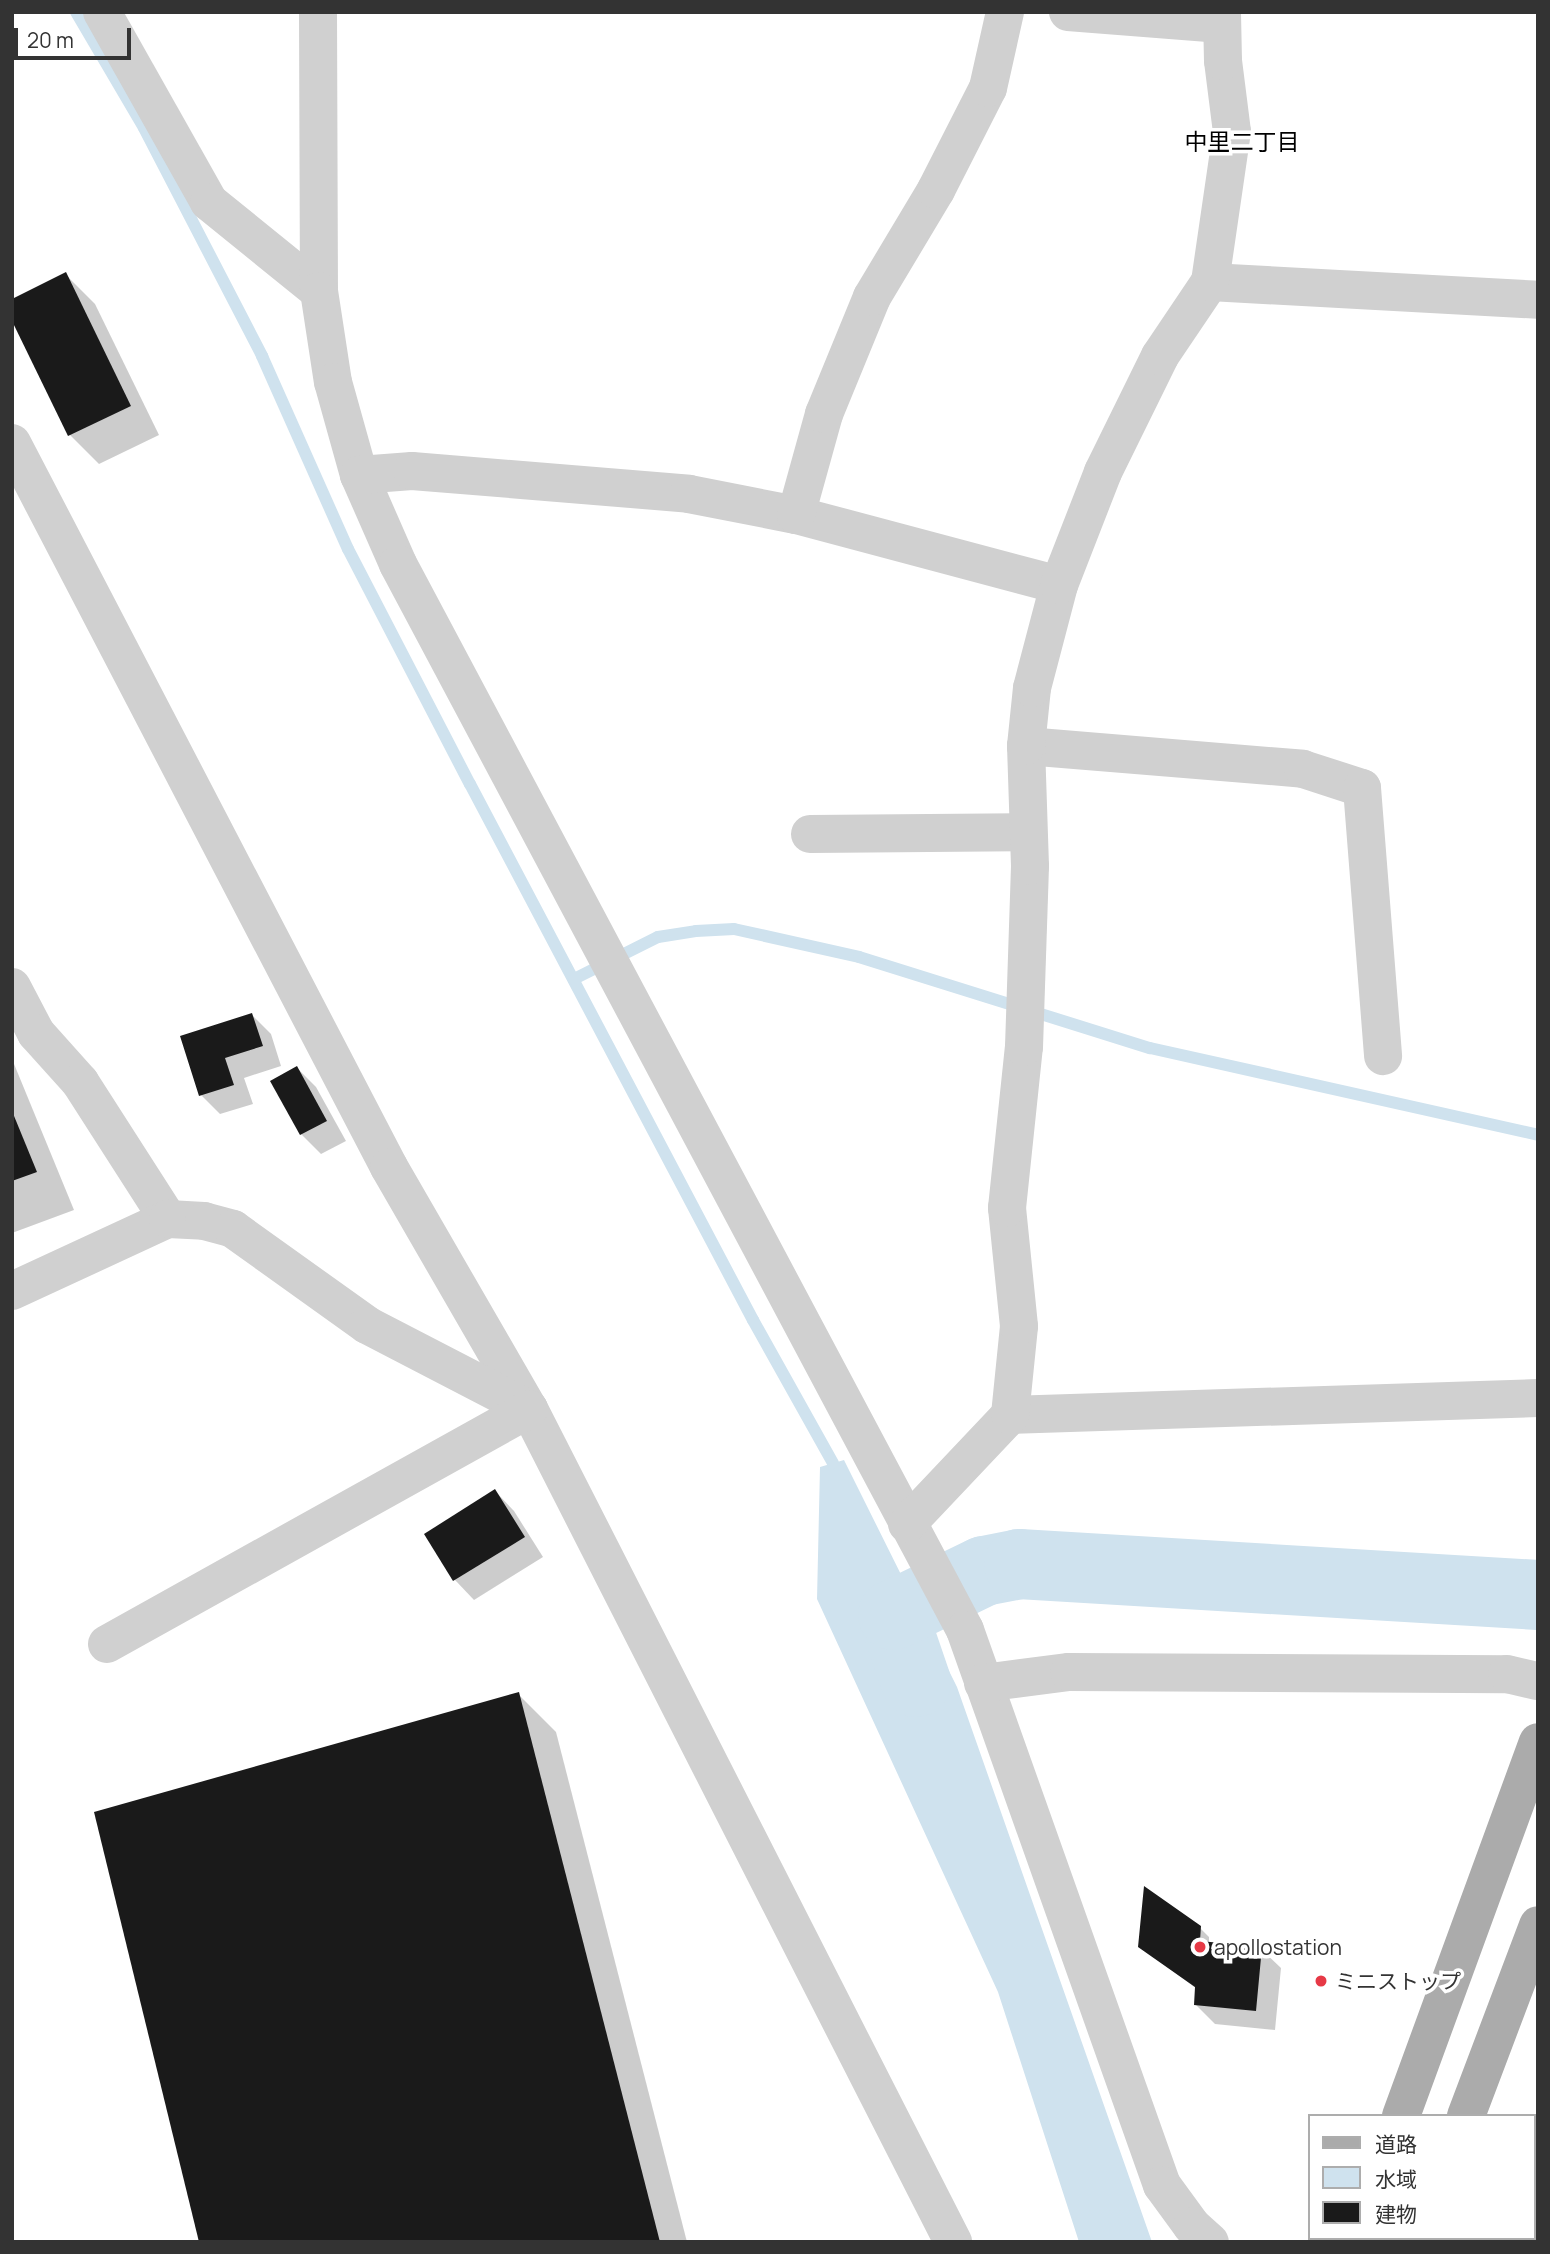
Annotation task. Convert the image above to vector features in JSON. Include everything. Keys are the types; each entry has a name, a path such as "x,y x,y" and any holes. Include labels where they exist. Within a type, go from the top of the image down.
{"main road":[{"path":"1402,2114 1538,1742"},
{"path":"1467,2114 1538,1925"}],"street":[{"path":"103,12 209,202 319,291"},
{"path":"318,12 319,291 333,382 359,475 398,564 965,1630 1162,2185 1192,2225 1210,2242"},
{"path":"796,515 824,414 872,297 936,190 988,88 1005,12"},
{"path":"907,1524 1010,1415 1019,1326 1007,1208 1024,1047 1028,832 1026,746 1032,688 1059,585 1103,472 1160,356 1210,282 1232,132 1222,18 1068,12"},
{"path":"1210,282 1538,300"},
{"path":"12,443 389,1167 529,1409 953,2242"},
{"path":"359,475 412,471 689,494 796,515 1059,585"},
{"path":"1026,746 1303,769 1362,788 1383,1056"},
{"path":"810,834 1028,832"},
{"path":"12,987 36,1033 80,1082 169,1219"},
{"path":"12,1292 169,1219 204,1221 233,1228 368,1325 529,1409"},
{"path":"1010,1415 1538,1398"},
{"path":"107,1644 529,1409"},
{"path":"984,1683 1069,1672 1507,1674 1538,1681"}],"water":[{"path":"844,1460 957,1687 1152,2242 1079,2242 998,1992 817,1599 820,1467"}],"building":[{"path":"66,272 131,406 68,436 12,321 12,299"},
{"path":"252,1013 263,1046 225,1058 234,1085 199,1096 180,1036"},
{"path":"297,1066 327,1121 300,1135 270,1081"},
{"path":"12,1111 37,1172 12,1181"},
{"path":"495,1489 525,1537 453,1581 424,1534"},
{"path":"519,1692 660,2242 199,2242 94,1812"},
{"path":"1144,1886 1201,1926 1200,1941 1262,1947 1256,2011 1194,2005 1195,1987 1138,1947"}],"waterway":[{"path":"76,12 144,128 262,356 348,549 470,784 753,1320 833,1463"},
{"path":"574,979 658,937 734,929 859,957 1150,1048 1538,1135"},
{"path":"916,1682 893,1615 984,1571 1019,1564 1538,1595"}],"place":[{"name":"apollostation","path":"1200,1947"},
{"name":"ミニストップ","path":"1321,1981"}],"district":[{"name":"中里二丁目","path":"1242,141"}]}
